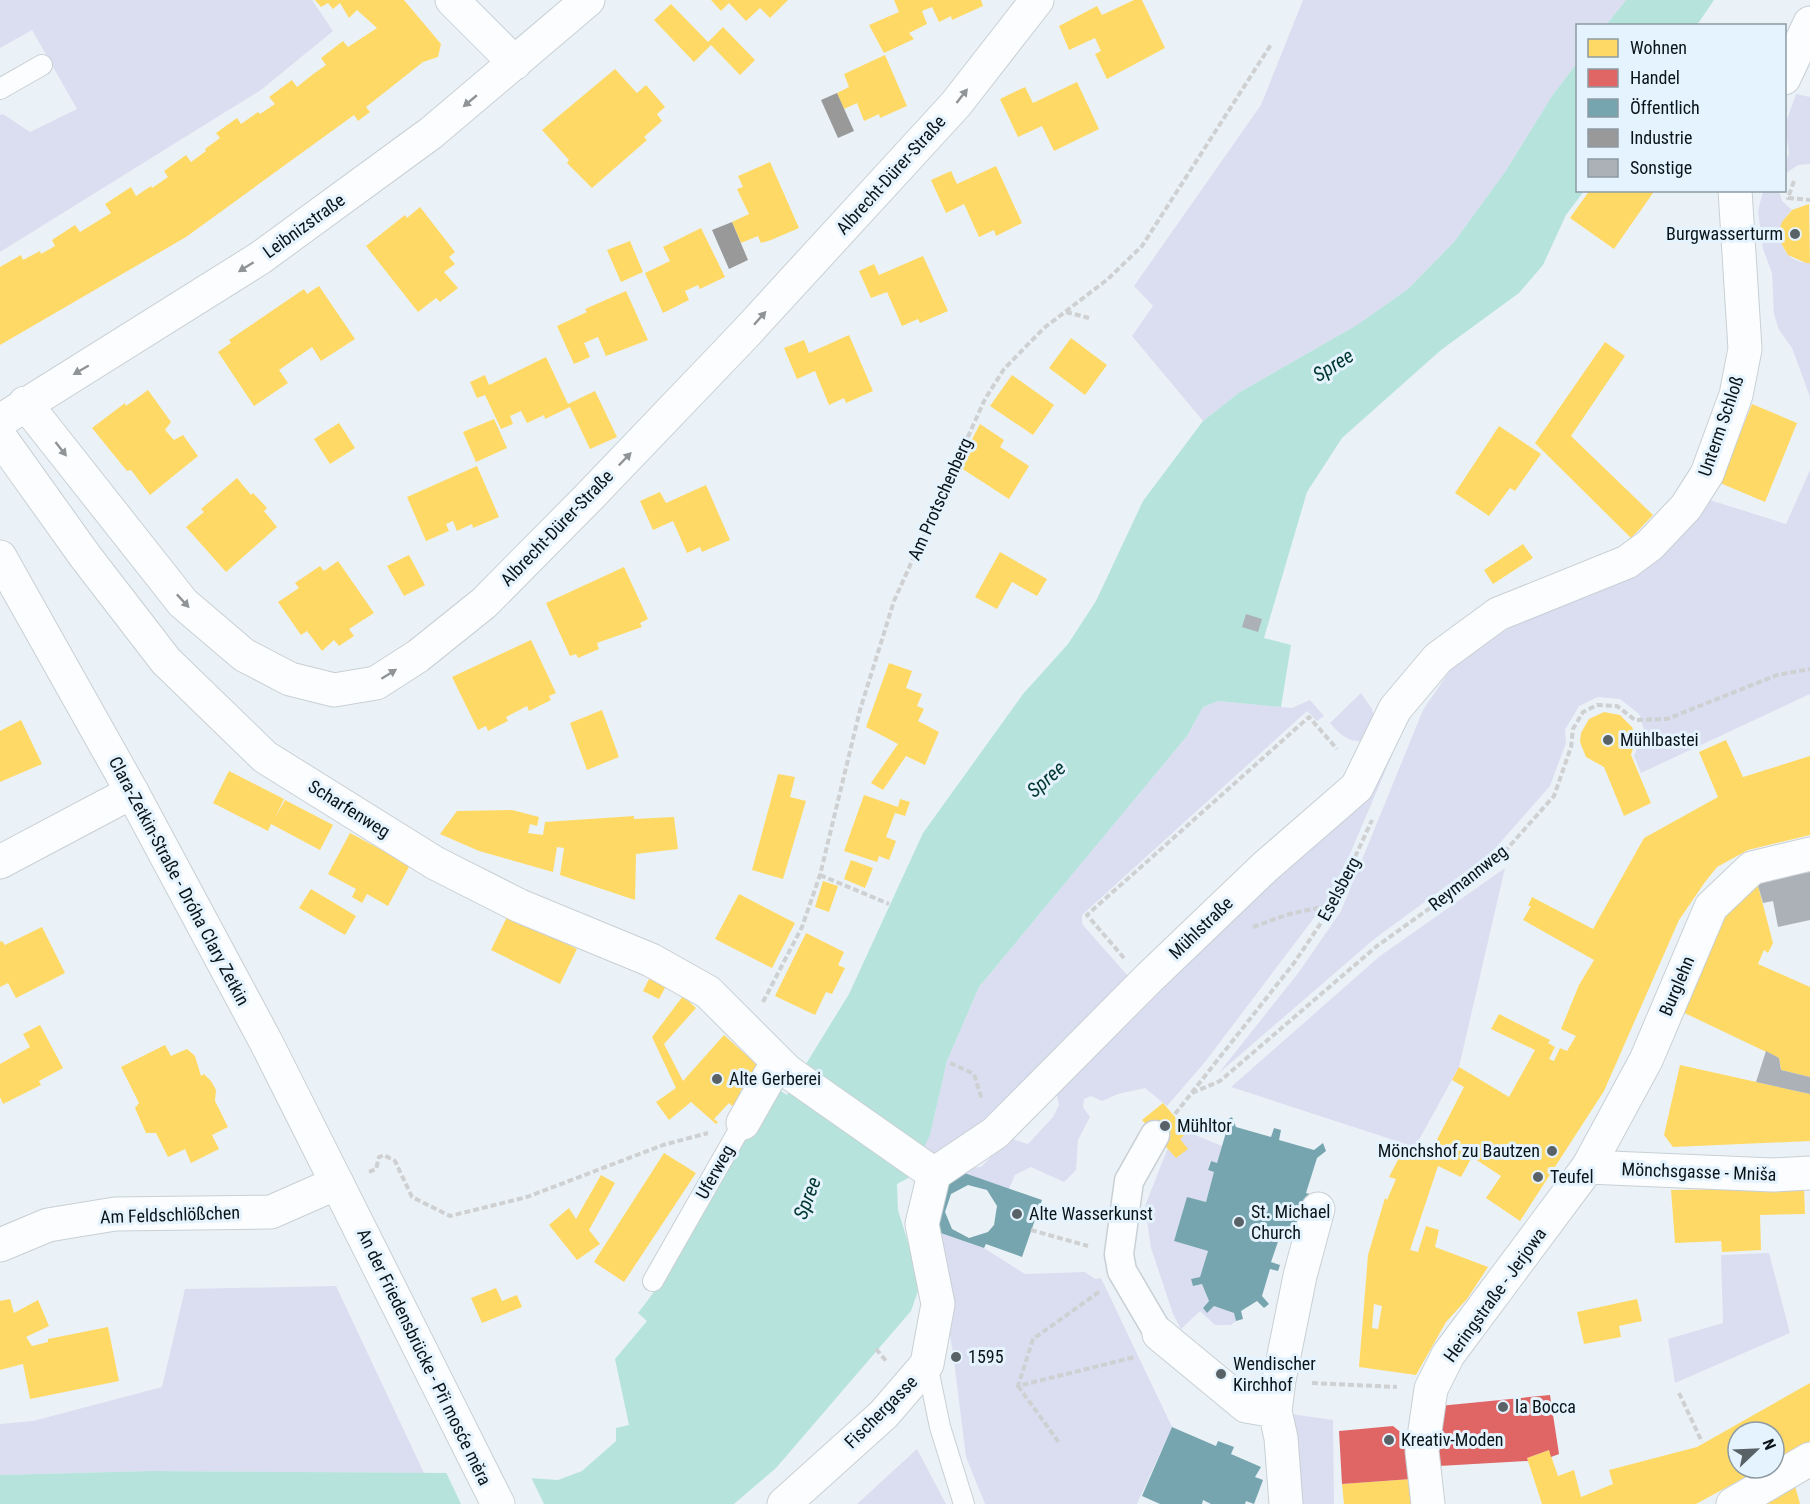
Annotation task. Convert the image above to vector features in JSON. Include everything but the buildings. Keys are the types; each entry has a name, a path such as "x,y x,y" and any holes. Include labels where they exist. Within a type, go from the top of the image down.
{"street":[{"path":"452,0 515,63"},
{"name":"Leibnizstraße","path":"12,412 260,258 431,133 588,0"},
{"name":"Albrecht-Dürer-Straße","path":"12,412 183,603 244,655 290,679 334,690 376,683 418,656 484,603 587,499 746,334 956,104 1037,0"},
{"path":"1786,76 1810,22"},
{"name":"Unterm Schloß","path":"1438,658 1498,614 1627,562 1650,545 1686,507 1711,462 1736,395 1745,349 1735,192"},
{"name":"Scharfenweg","path":"0,436 85,556 166,661 265,757 435,862 520,906 651,960 699,987 708,993 744,1032 782,1067 927,1169"},
{"name":"Clara-Zetkin-Straße - Dróha Clary Zetkin","path":"0,556 132,792 266,1042 344,1196"},
{"name":"Mühlstraße","path":"927,1169 995,1133 1153,973 1266,866 1357,787 1395,709 1438,658"},
{"path":"0,862 132,792"},
{"name":"Burglehn","path":"1588,1167 1646,1060 1711,907 1752,868 1810,854"},
{"name":"Uferweg","path":"743,1123 782,1067"},
{"path":"1165,1125 1129,1181 1121,1263 1159,1335 1246,1406 1275,1411"},
{"name":"Mönchsgasse - Mniša","path":"1588,1167 1773,1175 1810,1173"},
{"name":"Heringstraße - Jerjowa","path":"1428,1504 1422,1451 1431,1389 1448,1355 1588,1167"},
{"name":"Fischergasse","path":"784,1504 884,1413 927,1364 938,1304 922,1224 927,1169"},
{"name":"Am Feldschlößchen","path":"0,1245 48,1225 115,1214 271,1212 344,1196"},
{"name":"An der Friedensbrücke - Při mosće měra","path":"344,1196 498,1504"},
{"path":"1286,1504 1281,1438 1275,1411 1300,1276 1318,1209"},
{"path":"1732,1504 1810,1459"}],"lane":[{"path":"0,89 42,65"},
{"name":"Uferweg","path":"653,1281 743,1123"},
{"path":"927,1364 940,1427 964,1504"}],"path":[{"name":"Am Protschenberg","path":"744,1032 802,927 820,874 861,710 894,601 985,399 1004,369 1044,328 1108,279 1142,246 1272,44"},
{"path":"1794,182 1788,198 1810,200"},
{"path":"1066,312 1089,318"},
{"name":"Reymannweg","path":"1165,1125 1192,1093 1220,1081 1377,946 1498,859 1554,796 1571,747 1573,729 1583,712 1597,705 1617,706 1635,720 1667,719 1777,675 1810,669"},
{"path":"1124,957 1087,915 1309,717 1340,752"},
{"name":"Eselsberg","path":"1192,1093 1294,963 1333,905 1373,816"},
{"path":"820,874 889,904"},
{"path":"950,1063 974,1074"},
{"path":"377,1162 379,1157 384,1155 395,1161 412,1197 450,1216 527,1197 663,1145"},
{"path":"1018,1386 1033,1339 1102,1290 1121,1263 1031,1230"},
{"path":"1018,1386 1138,1356 1159,1335"},
{"path":"1339,1384 1431,1389"},
{"path":"1018,1386 1060,1444"},
{"path":"1679,1392 1702,1442"}],"shaded area":[{"path":"0,0 312,0 333,31 261,90 0,252 0,115 3,114 30,132 77,109 32,30 0,48"},
{"path":"1303,0 1626,0 1607,24 1576,24 1576,64 1552,96 1505,172 1454,242 1408,289 1357,325 1240,392 1203,421 1132,336 1153,306 1134,286 1261,105"},
{"path":"1796,94 1810,97 1810,164 1798,165 1786,173 1789,153 1786,122"},
{"path":"1763,192 1779,192 1782,201 1792,210 1782,226 1782,244 1785,251 1800,262 1810,263 1810,397 1792,348 1779,330 1774,314 1772,273 1763,249 1758,211"},
{"path":"1810,470 1810,694 1641,773 1634,756 1644,730 1639,714 1620,699 1598,697 1579,706 1565,730 1566,743 1550,786 1491,853 1373,940 1218,1074 1299,972 1341,911 1423,710 1453,666 1509,628 1659,556 1710,500 1786,524"},
{"path":"1361,693 1372,709 1377,727 1368,741 1347,738 1330,723"},
{"path":"1310,700 1324,716 1317,721 1307,711 1082,915 1082,924 1128,976 1060,1043 990,1125 935,1155 924,1147 930,1135 947,1061 979,987 1187,736 1203,707 1218,701 1292,708"},
{"path":"1398,741 1350,854 1326,902 1205,1062 1167,1106 1145,1088 1118,1094 1102,1101 1091,1096 1084,1099 1083,1107 1090,1117 1078,1140 1076,1170 1064,1182 1031,1167 1015,1175 1009,1189 953,1169 981,1167 1009,1138 1028,1144 1053,1117 1059,1105 1055,1086 1367,791"},
{"path":"1505,868 1459,1067 1415,1147 1231,1087 1380,956"},
{"path":"1188,1132 1222,1146 1217,1163 1210,1161 1208,1170 1214,1172 1206,1202 1187,1198 1174,1241 1208,1251 1200,1277 1192,1279 1193,1286 1202,1284 1209,1301 1203,1308 1207,1313 1214,1306 1234,1313 1236,1321 1231,1325 1215,1325 1200,1311 1181,1329 1173,1314 1151,1248 1145,1206 1167,1150"},
{"path":"932,1230 984,1248 1025,1274 1085,1272 1095,1279 1101,1278 1172,1427 1137,1504 985,1504 966,1457 953,1353"},
{"path":"1769,1253 1790,1333 1675,1383 1668,1339 1723,1323 1721,1255"},
{"path":"336,1286 424,1473 150,1471 0,1475 0,1424 33,1421 162,1387 185,1289"},
{"path":"1291,1414 1333,1420 1334,1504 1291,1504"},
{"path":"917,1449 946,1504 857,1504"}],"water":[{"path":"1626,0 1714,0 1698,24 1607,24"},
{"name":"Spree","path":"1576,64 1576,192 1583,192 1566,215 1543,265 1519,293 1441,350 1342,438 1307,492 1264,638 1291,645 1281,707 1218,701 1203,707 1187,736 979,987 947,1061 930,1135 910,1177 897,1184 898,1210 914,1262 918,1291 911,1311 776,1468 734,1504 0,1504 0,1475 150,1471 456,1473 558,1480 582,1471 616,1441 616,1428 629,1425 615,1359 647,1321 638,1313 676,1259 776,1088 787,1095 849,994 923,833 1023,694 1068,644 1096,601 1143,501 1203,421 1240,392 1357,325 1408,289 1454,242 1505,172 1552,96"}],"pier":[{"path":"445,1470 530,1475 544,1504 461,1504"}],"place":[{"name":"Burgwasserturm","path":"1795,234"},
{"name":"Mühlbastei","path":"1608,740"},
{"name":"Alte Gerberei","path":"717,1079"},
{"name":"Mühltor","path":"1165,1126"},
{"name":"Mönchshof zu Bautzen","path":"1552,1151"},
{"name":"Teufel","path":"1538,1177"},
{"name":"Alte Wasserkunst","path":"1017,1214"},
{"name":"St. Michael Church","path":"1239,1222"},
{"name":"1595","path":"956,1357"},
{"name":"Wendischer Kirchhof","path":"1221,1374"},
{"name":"la Bocca","path":"1503,1407"},
{"name":"Kreativ-Moden","path":"1389,1440"}]}
